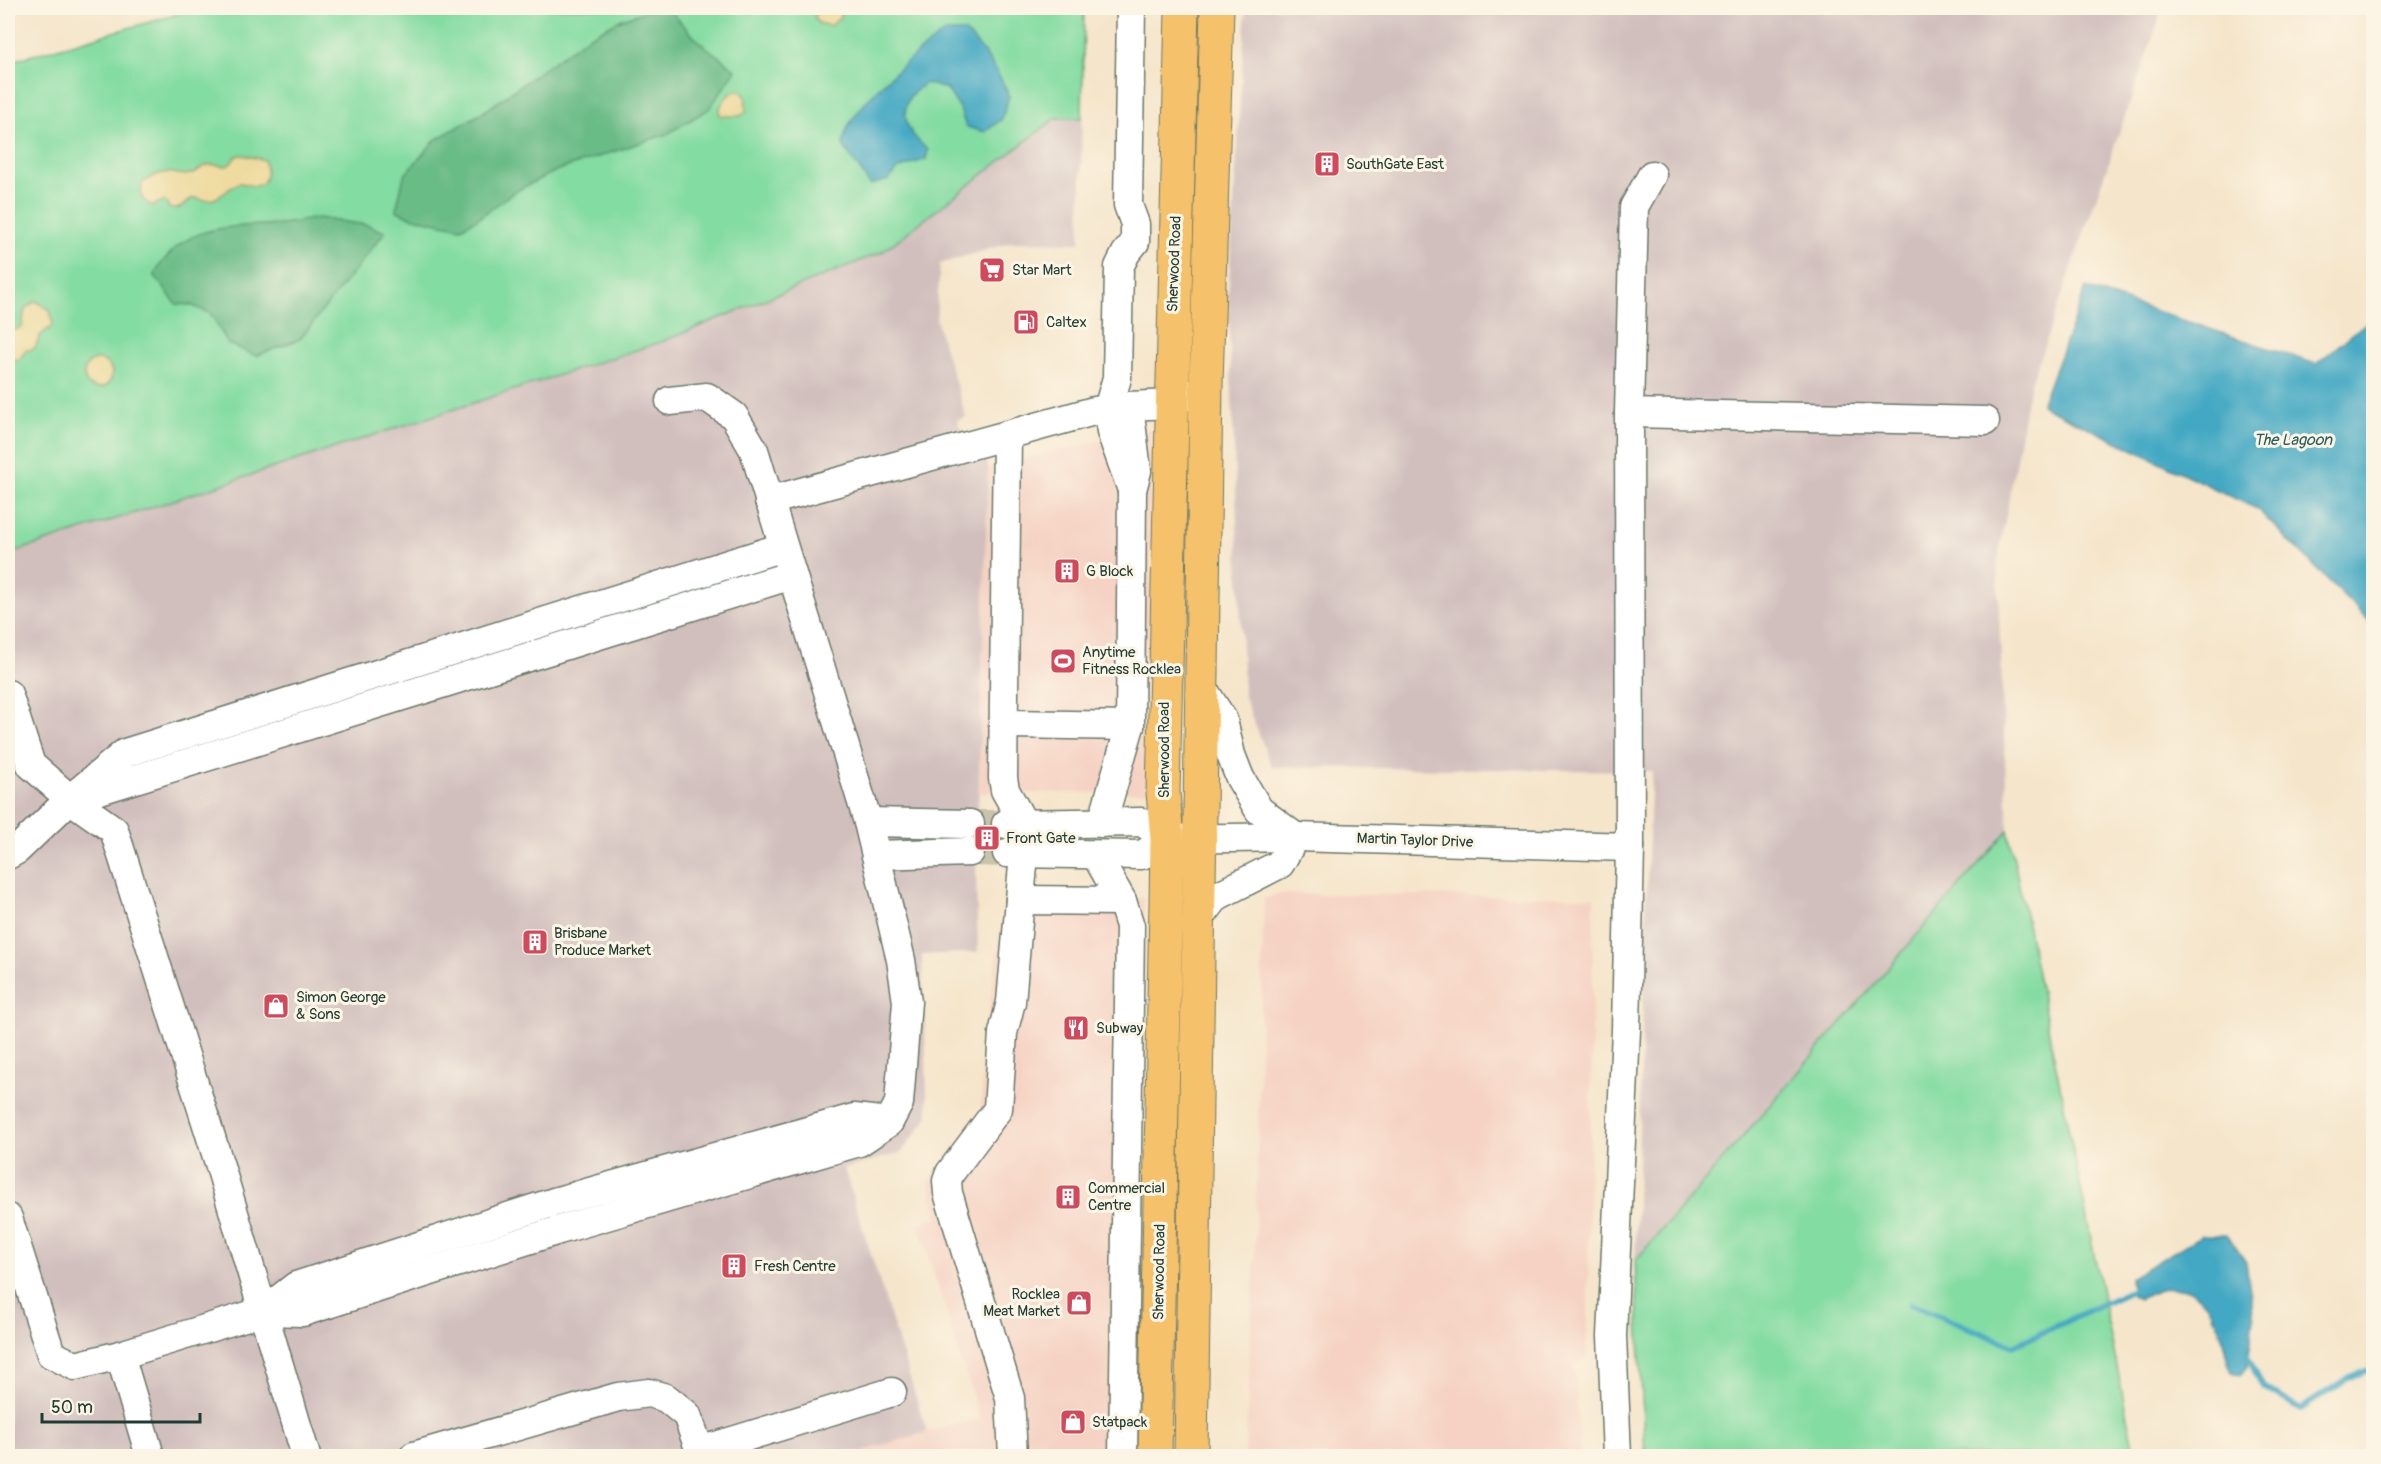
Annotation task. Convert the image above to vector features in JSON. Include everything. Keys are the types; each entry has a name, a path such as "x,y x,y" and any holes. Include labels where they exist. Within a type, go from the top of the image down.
{"main road":[{"name":"Sherwood Road","path":"1155,1456 1167,839 1163,792 1170,404 1182,8"},
{"path":"1191,1456 1206,385 1217,8"}],"street":[{"path":"1131,8 1128,205 1135,225 1135,242"},
{"path":"1617,1456 1612,1336 1626,1030 1630,847 1629,413 1634,207 1652,175"},
{"path":"1102,823 1130,726 1132,490 1137,471 1119,407 1117,378 1119,267 1135,242 1163,230 1176,218"},
{"path":"769,501 1094,411 1170,404 1206,385"},
{"path":"8,1218 51,1354 75,1366 120,1355 264,1311 303,1312 559,1230 859,1142 889,1122 899,1103 907,1002 901,960 868,822 754,450 734,416 707,397 670,401"},
{"path":"1629,413 1985,421"},
{"path":"994,438 1003,778 1014,824 1014,854 1020,900 1011,1002 1003,1033 998,1109 950,1173 947,1181 948,1193 1010,1398 1013,1456"},
{"path":"8,855 17,850 70,799 125,753 783,548"},
{"path":"70,799 792,575"},
{"path":"1198,920 1216,896 1280,864 1295,837 1259,810 1240,778 1231,754 1223,720 1202,687"},
{"path":"8,694 31,765 70,799 114,830 264,1311 306,1456"},
{"path":"1003,724 1130,726"},
{"path":"868,822 970,824"},
{"path":"1014,824 1142,822 1167,839 1142,855 1014,854"},
{"name":"Martin Taylor Drive","path":"1167,839 1295,837 1630,847"},
{"path":"876,855 970,852"},
{"path":"1096,855 1122,901 1130,926 1123,1456"},
{"path":"1020,900 1122,901"},
{"path":"1129,1017 1164,1012"},
{"path":"120,1355 143,1455"},
{"path":"414,1456 618,1396 648,1393 666,1398 687,1415 700,1454 892,1392"}],"shaded area":[{"path":"1246,8 2163,8 2031,383 2026,404 1997,565 2008,830 1635,1261 1652,771 1272,767 1244,697 1228,298"},
{"path":"1056,118 1082,118 1080,243 1012,242 940,264 936,320 966,417 957,420 960,428 981,442 988,467 976,878 978,952 922,955 928,1117 902,1152 844,1169 927,1432 846,1456 8,1456 8,554 661,342 882,252"},
{"path":"1152,429 1147,792 979,793 988,467"},
{"path":"1278,894 1594,897 1587,1356 1575,1365 1580,1456 1245,1456 1255,1249 1264,899"},
{"path":"1005,897 1144,898 1139,1456 846,1456 980,1419 918,1224 937,1217 929,1183 981,1111 983,1054"}],"green space":[{"path":"199,8 1084,8 1082,118 1056,118 882,252 661,342 8,554 8,62"},
{"path":"655,8 668,8 697,40 736,70 709,109 667,134 558,170 514,192 461,228 410,217 396,210 404,176 435,140 485,111 588,37 622,19"},
{"path":"318,218 367,225 385,232 300,339 256,356 228,344 211,314 191,305 176,304 154,275 166,257 179,245 194,236 226,228 286,224"},
{"path":"2008,830 2135,1456 1645,1456 1635,1261"}],"sand":[{"path":"820,8 840,8 840,17 831,26 818,23 814,17"},
{"path":"738,90 744,94 746,112 740,116 721,116 719,111 724,101 731,93"},
{"path":"243,155 264,160 266,176 260,185 239,183 217,198 207,200 193,198 177,209 169,208 163,201 153,206 145,202 141,196 142,183 156,175 169,173 188,175 208,165 229,165 236,156"},
{"path":"36,301 50,310 53,325 40,336 35,348 26,350 19,360 8,358 8,333 22,327 25,309"},
{"path":"98,360 108,364 112,374 108,384 98,388 88,384 84,374 88,364"}],"water":[{"path":"945,32 966,32 990,62 1009,96 1002,119 985,132 966,127 960,109 947,89 925,83 909,98 905,115 909,128 928,150 926,159 898,169 888,180 870,185 843,145 847,129 856,114 879,88 905,63"},
{"name":"The Lagoon","path":"2086,288 2316,364 2373,317 2373,625 2257,509 2041,405"},
{"path":"2202,1235 2227,1235 2246,1262 2254,1319 2247,1368 2240,1375 2232,1372 2217,1322 2208,1306 2196,1294 2180,1288 2170,1288 2139,1299 2132,1295 2130,1278"}],"waterway":[{"path":"1910,1304 2013,1346 2137,1288"},
{"path":"2245,1352 2263,1387 2301,1409 2348,1378 2374,1368"}],"tunnel":[{"path":"970,824 1005,824"},
{"path":"970,852 1005,853"}],"place":[{"name":"SouthGate East","path":"1327,164"},
{"name":"Star Mart","path":"992,270"},
{"name":"Caltex","path":"1026,322"},
{"name":"G Block","path":"1067,571"},
{"name":"Anytime Fitness Rocklea","path":"1063,661"},
{"name":"Front Gate","path":"987,838"},
{"name":"Brisbane Produce Market","path":"535,942"},
{"name":"Simon George & Sons","path":"276,1006"},
{"name":"Subway","path":"1076,1028"},
{"name":"Commercial Centre","path":"1068,1197"},
{"name":"Fresh Centre","path":"734,1266"},
{"name":"Rocklea Meat Market","path":"1079,1303"},
{"name":"Statpack","path":"1073,1422"}]}
